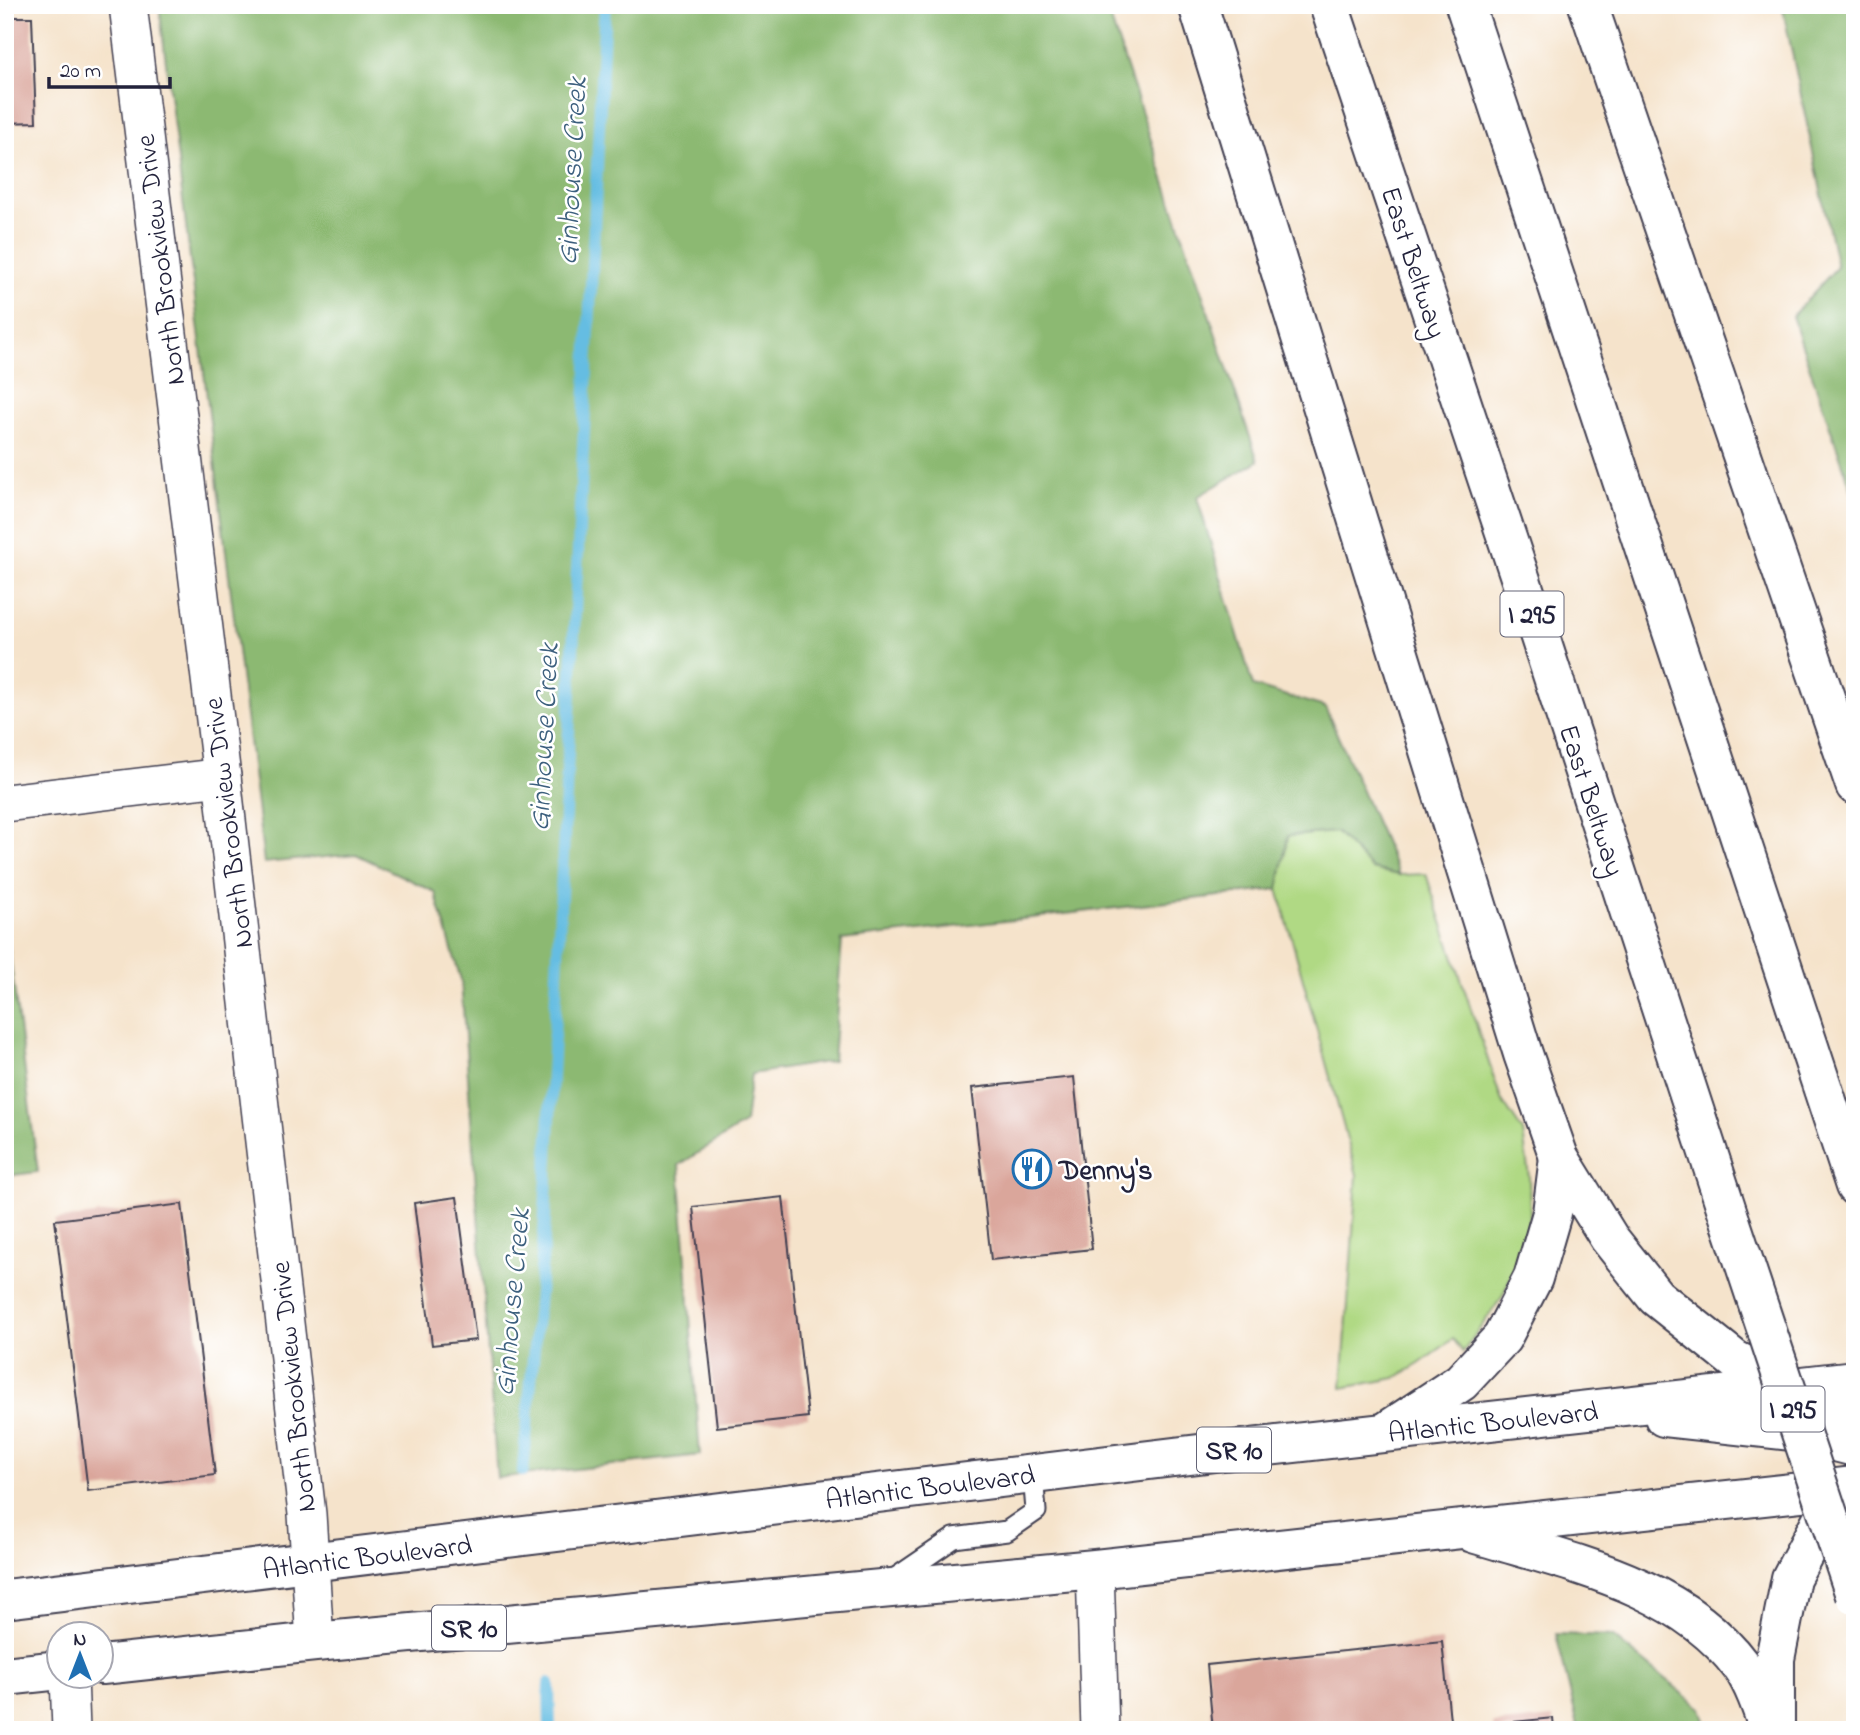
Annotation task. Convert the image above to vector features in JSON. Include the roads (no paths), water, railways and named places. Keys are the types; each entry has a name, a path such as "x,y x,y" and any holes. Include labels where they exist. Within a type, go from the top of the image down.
{"highway":[{"path":"1198,5 1523,1054 1559,1157 1609,1238 1656,1297 1735,1360 1791,1388 1855,1413 1841,1443 1804,1464 1743,1487 1685,1503"},
{"name":"East Beltway","path":"1329,5 1855,1595"},
{"path":"1465,5 1855,1186"},
{"path":"1588,5 1855,785"},
{"path":"1385,1433 1461,1382 1502,1338 1533,1278 1552,1213 1559,1157"},
{"name":"Atlantic Boulevard","path":"5,1599 1033,1474 1855,1380"},
{"path":"1595,1409 1793,1432 1841,1443"},
{"path":"1776,1730 1775,1659 1791,1578 1829,1506 1854,1485"},
{"name":"SR 10","path":"116,1663 315,1642 1095,1569 1854,1485"},
{"path":"1458,1528 1618,1578 1668,1603 1711,1633 1742,1667 1769,1730"},
{"path":"5,1676 46,1672"}],"street":[{"name":"North Brookview Drive","path":"128,5 222,777 307,1514 315,1642"},
{"path":"5,803 222,777"},
{"path":"1095,1569 1100,1730"},
{"path":"70,1690 71,1730"}],"lane":[{"path":"878,1589 954,1538 1007,1531 1036,1511 1033,1474"}],"waterway":[{"name":"Ginhouse Creek","path":"523,1471 544,1237 605,5"},
{"name":"Ginhouse Creek","path":"549,1683 550,1730"}],"place":[{"name":"Denny's","path":"1032,1169"}]}
